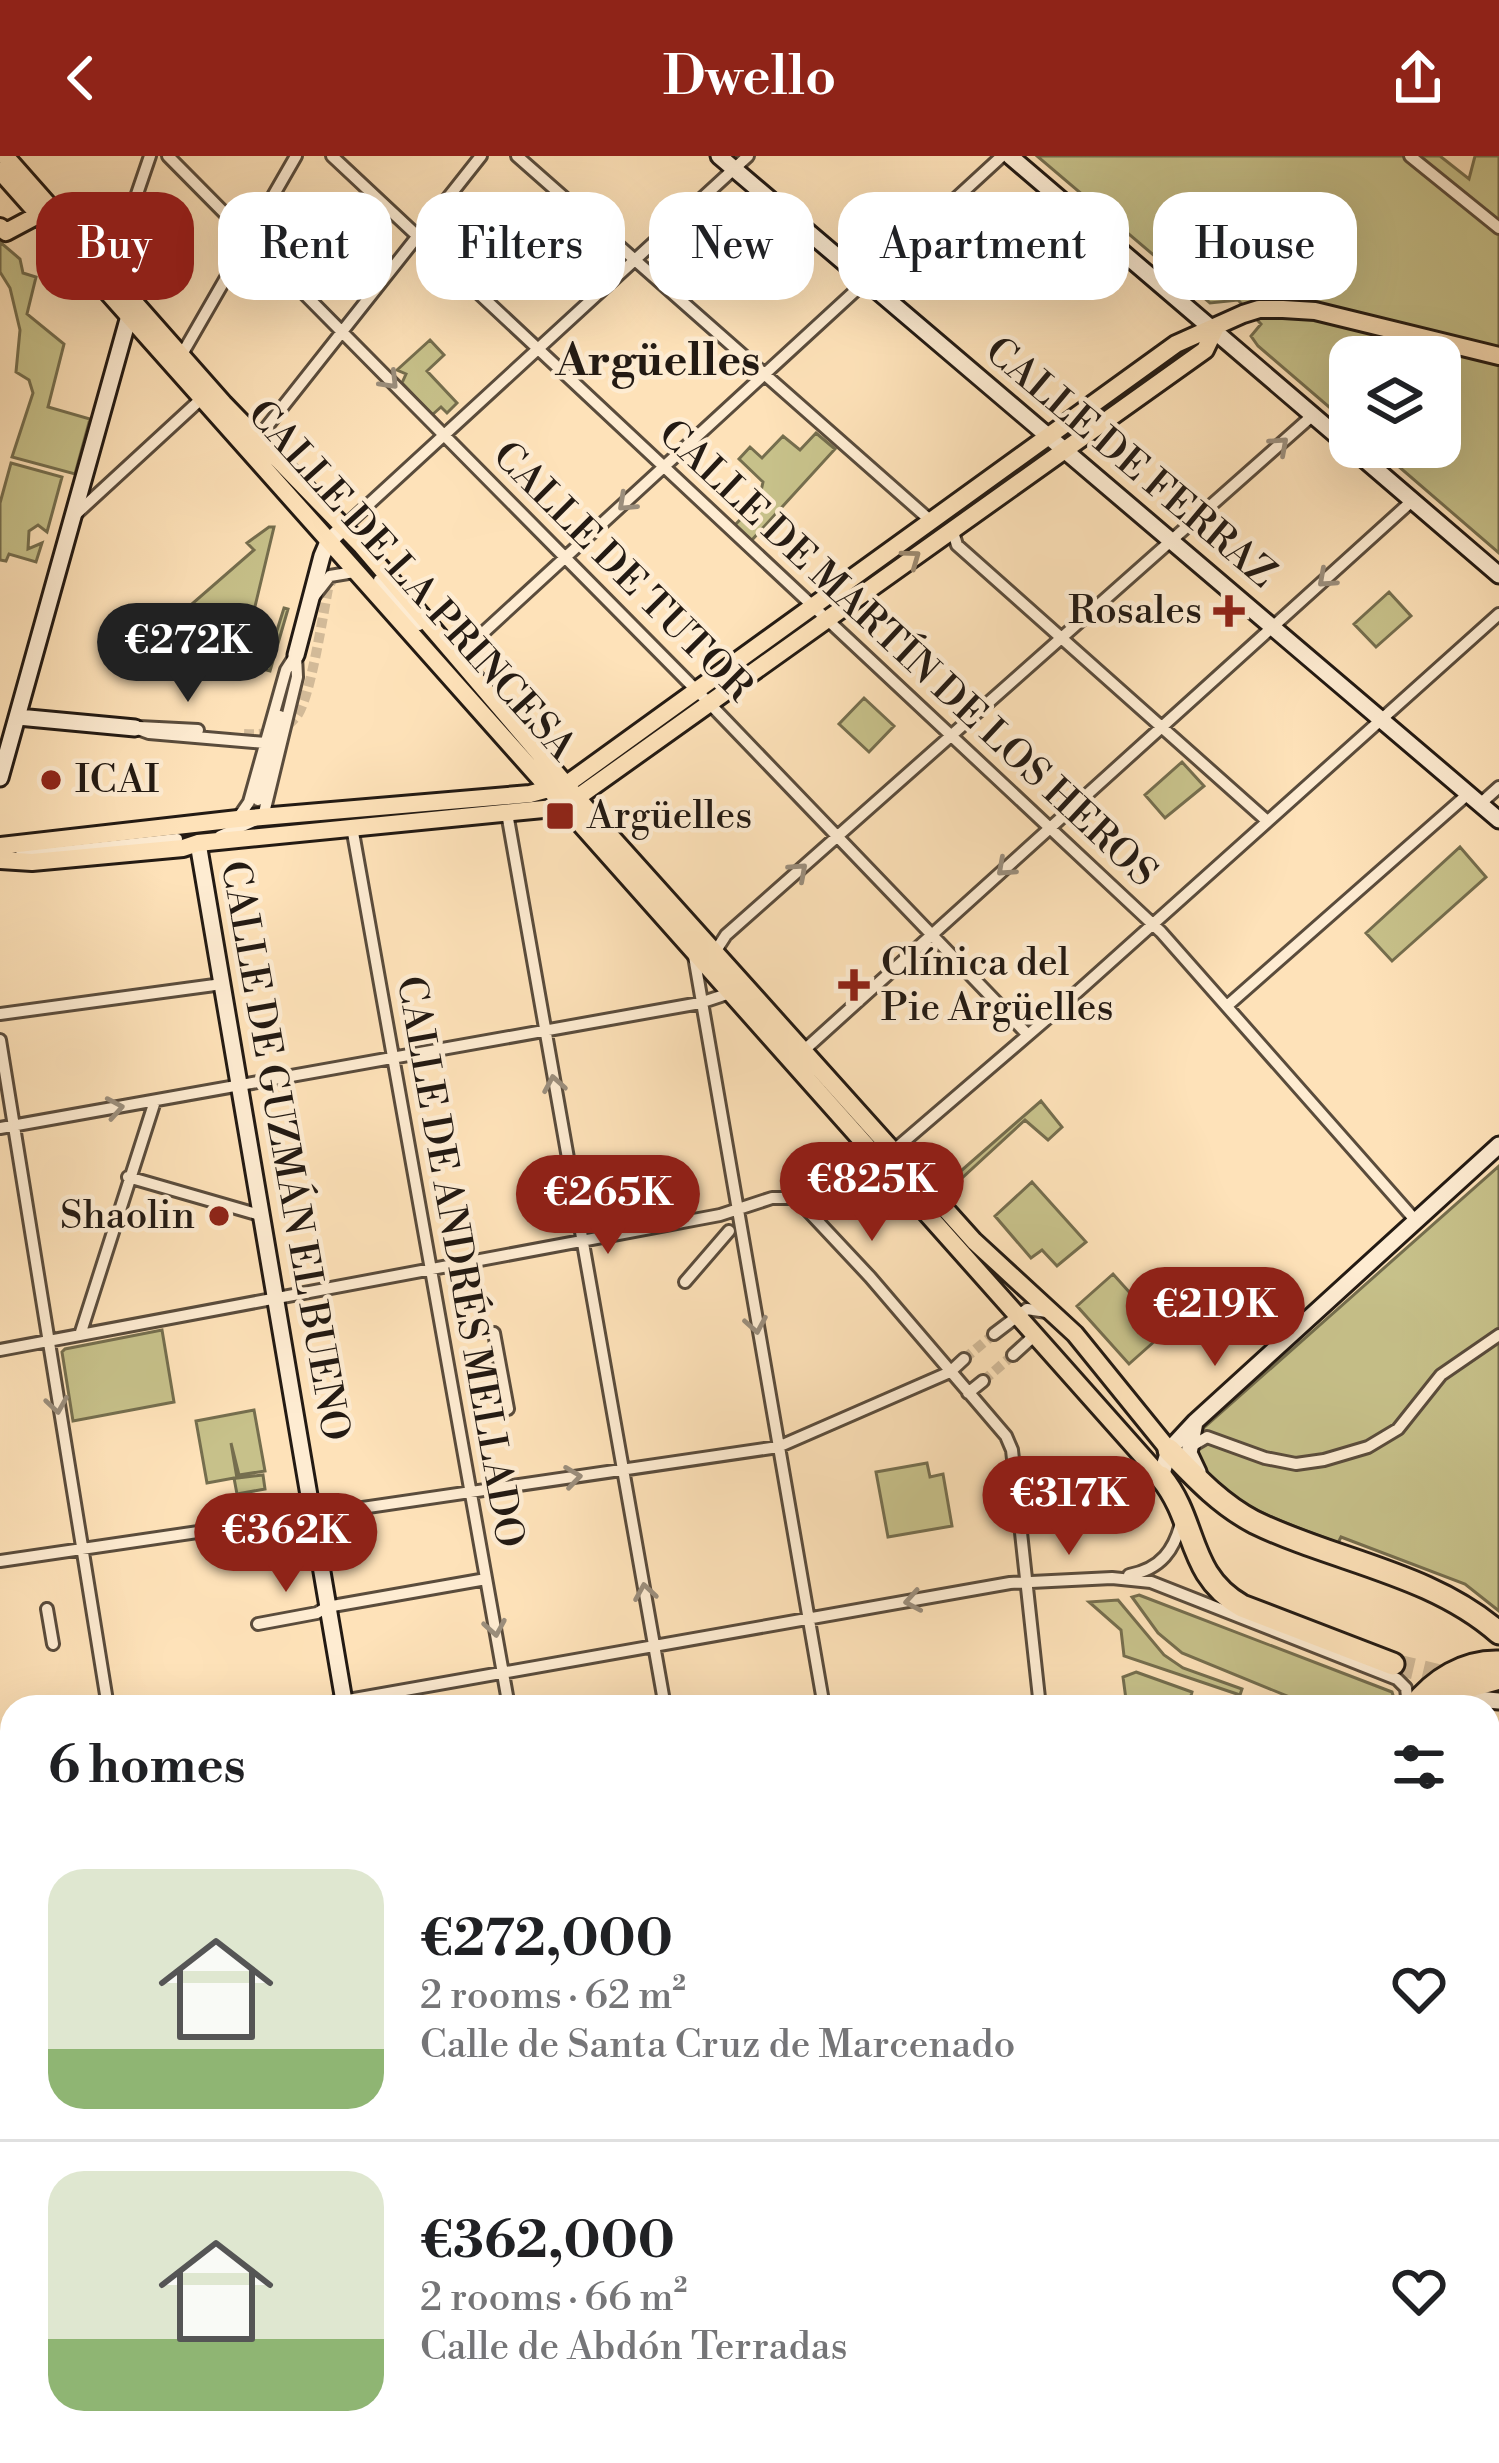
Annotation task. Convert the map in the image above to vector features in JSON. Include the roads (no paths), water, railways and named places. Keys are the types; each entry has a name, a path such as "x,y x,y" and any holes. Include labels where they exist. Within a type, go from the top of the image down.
{"highway":[{"path":"1179,1449 1204,1486 1250,1520 1436,1592 1494,1627"},
{"name":"CALLE DE LA PRINCESA","path":"1161,1477 1184,1510 1202,1569"},
{"path":"1202,1569 1220,1592 1242,1606 1393,1664"},
{"path":"1424,1695 1445,1676 1485,1661 1499,1662"},
{"path":"1447,1695 1499,1678"}],"main road":[{"name":"CALLE DE LA PRINCESA","path":"5,156 36,201"},
{"name":"CALLE DE FERRAZ","path":"718,156 838,257"},
{"path":"1006,156 1329,429"},
{"name":"CALLE DE LA PRINCESA","path":"0,172 36,204"},
{"path":"0,227 10,232 36,212"},
{"name":"CALLE DE LA PRINCESA","path":"117,300 344,527 459,655 693,952 736,988 799,1056 1161,1477"},
{"name":"CALLE DE LA PRINCESA","path":"131,300 179,363 200,400 354,572 715,952 736,988"},
{"name":"CALLE DE FERRAZ","path":"888,300 1499,820"},
{"path":"4,855 32,862 507,813 565,795 819,614 931,521 1176,344 1259,309 1315,311 1497,358"},
{"path":"0,778 9,716 130,316"},
{"path":"819,614 952,529 1205,350 1215,329"},
{"path":"1375,468 1499,574"},
{"path":"296,656 328,542 344,527"},
{"path":"9,716 135,728"},
{"path":"4,855 180,832 238,819 261,808 565,795"},
{"name":"CALLE DE GUZMÁN EL BUENO","path":"198,843 343,1695"},
{"path":"1161,1477 1195,1422 1499,1144"},
{"name":"CALLE DE LA PRINCESA","path":"887,1155 1075,1334 1179,1449"}],"street":[{"path":"138,192 150,156"},
{"name":"CALLE DE TUTOR","path":"168,156 218,207"},
{"path":"276,192 296,156"},
{"name":"CALLE DE MARTÍN DE LOS HEROS","path":"332,156 416,234"},
{"path":"453,192 481,156"},
{"path":"517,156 931,521"},
{"path":"344,527 748,156"},
{"path":"966,192 1006,156"},
{"path":"1411,156 1499,228"},
{"path":"258,438 416,239"},
{"path":"179,363 218,294"},
{"name":"CALLE DE TUTOR","path":"310,300 704,698 1028,1035"},
{"name":"CALLE DE MARTÍN DE LOS HEROS","path":"488,300 1152,924 1416,1221"},
{"path":"459,655 847,300"},
{"path":"72,518 200,400"},
{"path":"715,952 726,935 1313,415"},
{"path":"799,1056 1413,500"},
{"path":"952,529 957,545 1266,820"},
{"path":"310,602 330,576 354,572"},
{"name":"CALLE DE LA PRINCESA","path":"379,580 463,674 481,686"},
{"path":"816,1216 1028,1035 1499,614"},
{"path":"225,834 248,805 286,670 296,656"},
{"path":"198,843 225,834 261,808 298,677 296,656"},
{"path":"135,728 148,725 244,734"},
{"path":"135,728 265,743"},
{"path":"1227,1006 1474,799 1499,787"},
{"path":"507,813 663,1695"},
{"name":"CALLE DE ANDRÉS MELLADO","path":"352,827 507,1695"},
{"name":"CALLE DE GUZMÁN EL BUENO","path":"180,832 198,843"},
{"path":"693,952 822,1695"},
{"path":"0,1014 222,985"},
{"path":"6,1127 700,1003 736,988"},
{"path":"0,1040 6,1127 106,1695"},
{"path":"80,1335 155,1101"},
{"path":"128,1177 260,1215"},
{"path":"0,1350 736,1210 786,1196 796,1198 1006,1436 1012,1450 1039,1695"},
{"path":"685,1282 729,1231"},
{"name":"CALLE DE LA PRINCESA","path":"1018,1314 1039,1308 1075,1334"},
{"path":"994,1334 1018,1314"},
{"path":"494,1334 508,1409"},
{"path":"1013,1354 1036,1334"},
{"path":"1179,1449 1207,1437 1296,1464 1368,1447 1398,1429 1441,1375 1499,1335"},
{"path":"0,1561 778,1447 950,1372 964,1359"},
{"path":"968,1393 983,1381"},
{"path":"391,1695 1010,1583 1112,1578 1144,1571 1165,1558 1177,1539 1184,1510"},
{"path":"1202,1569 1208,1595 1220,1610"},
{"path":"1112,1578 1150,1582 1397,1679 1408,1695"},
{"path":"258,1624 327,1607 486,1580"},
{"path":"47,1609 53,1644"}],"tunnel":[{"path":"244,734 279,730 296,717 311,676 335,573 355,563 379,580"},
{"path":"177,839 232,826"},
{"path":"964,1359 994,1334"},
{"path":"983,1381 1013,1355"},
{"path":"1393,1664 1457,1679"}],"place":[{"name":"Rosales","path":"1229,611"},
{"name":"ICAI","path":"51,780"},
{"name":"Argüelles","path":"560,816"},
{"name":"Clínica del Pie Argüelles","path":"854,985"},
{"name":"Shaolin","path":"219,1216"}],"district":[{"name":"Argüelles","path":"658,361"}]}
